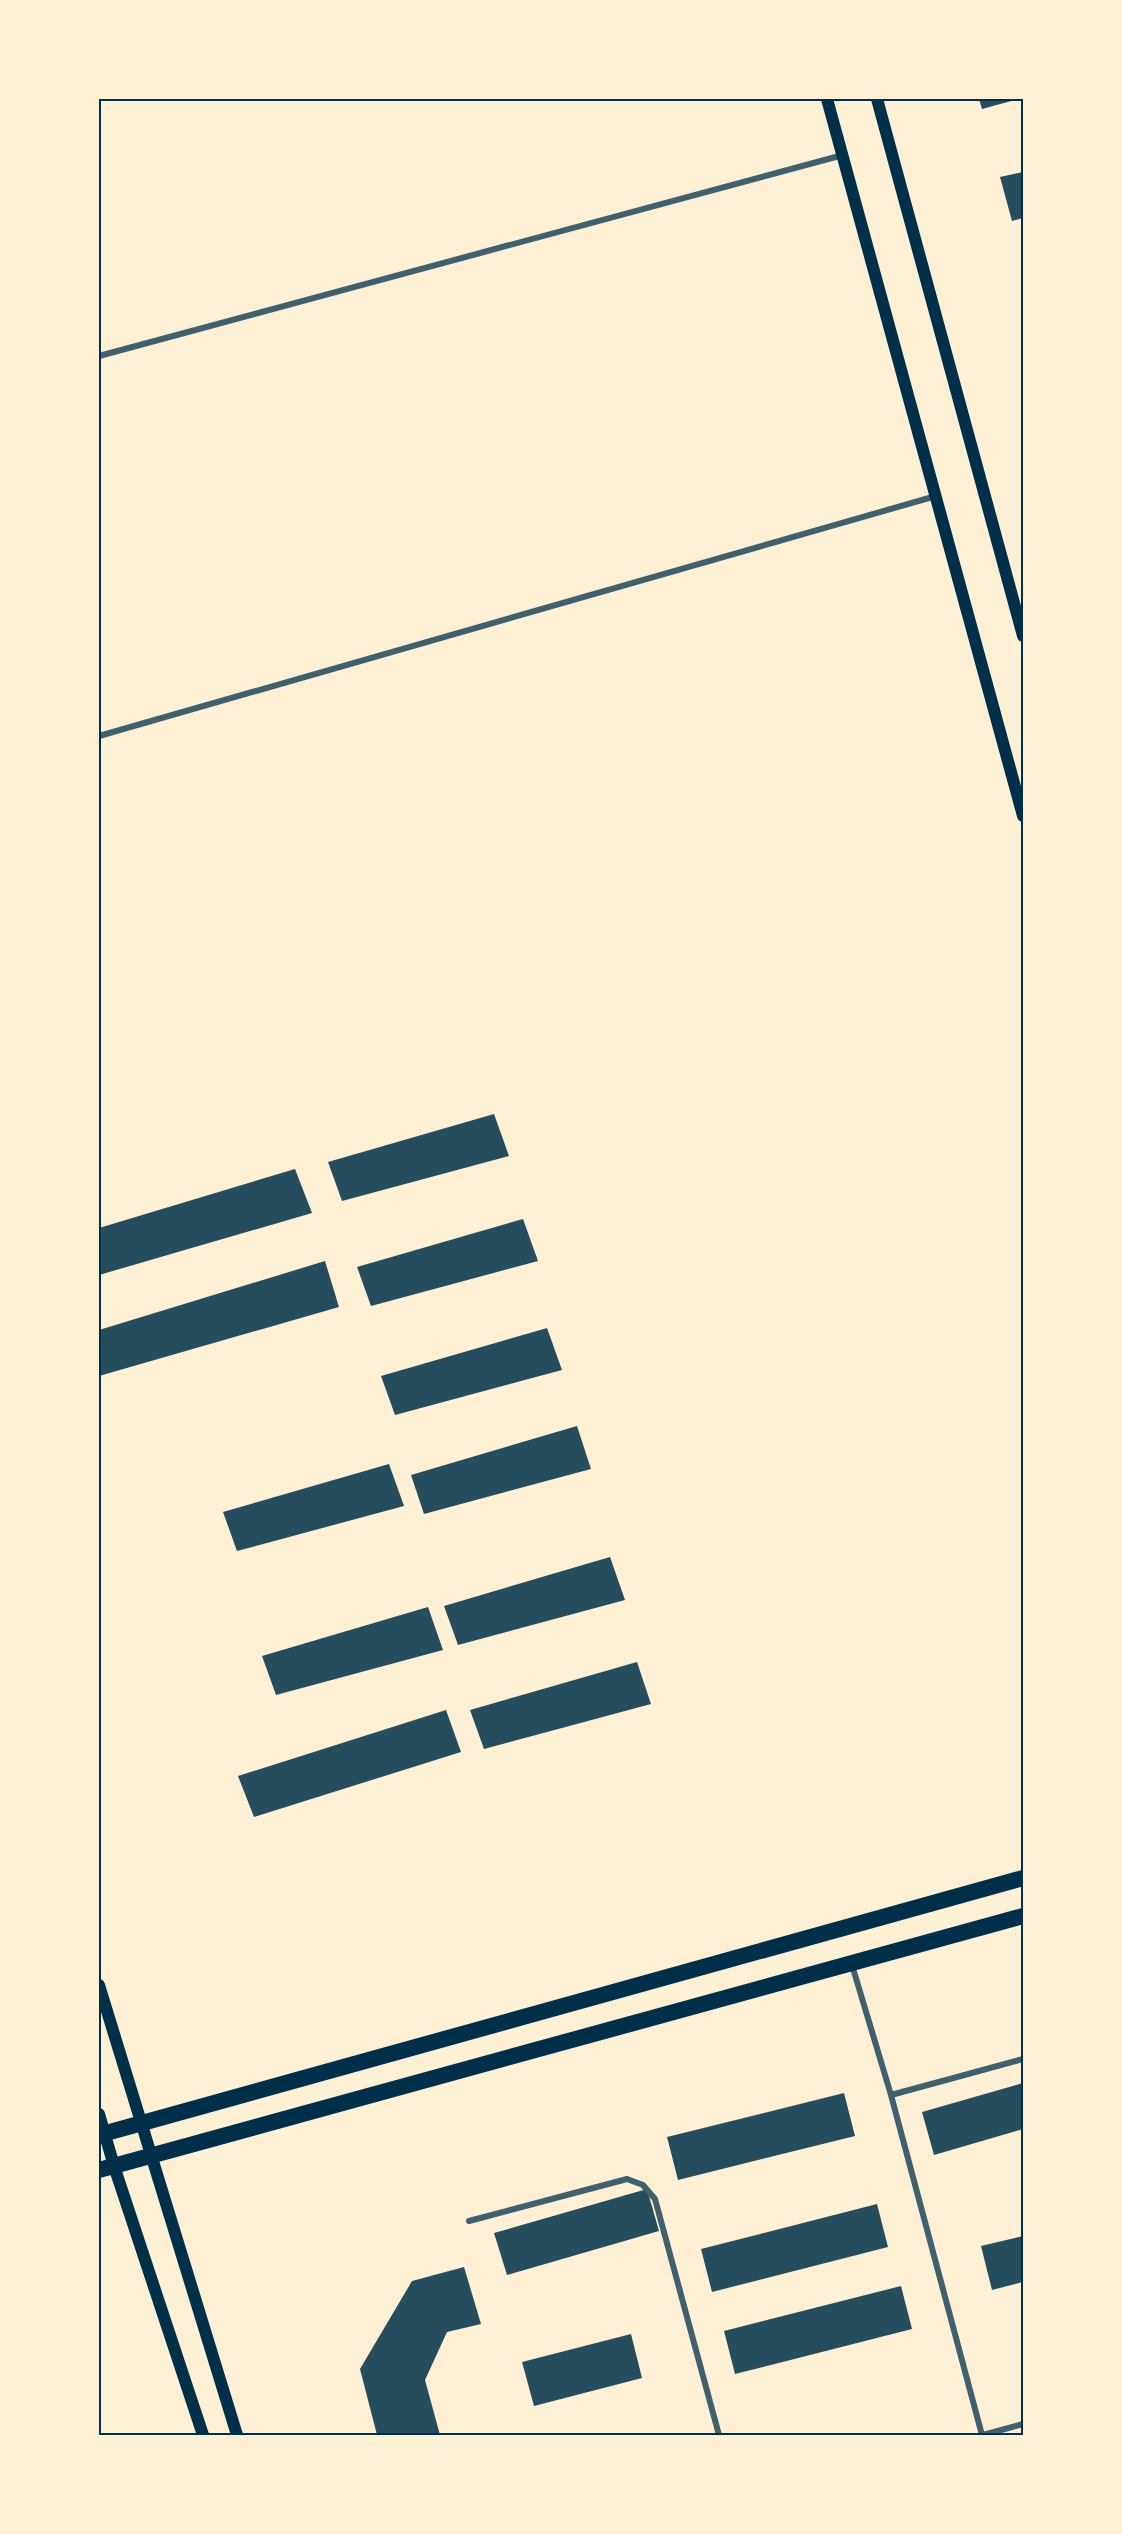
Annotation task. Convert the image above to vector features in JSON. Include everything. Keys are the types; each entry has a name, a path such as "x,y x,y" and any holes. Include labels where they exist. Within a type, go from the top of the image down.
{"highway":[{"path":"102,2134 1023,1878"},
{"path":"106,2168 1023,1916"}],"main road":[{"path":"827,99 1023,816"},
{"path":"877,99 1023,636"},
{"path":"99,1985 237,2435"},
{"path":"99,2114 106,2168 203,2435"}],"street":[{"path":"99,356 843,155"},
{"path":"99,736 936,496"},
{"path":"851,1962 891,2096 983,2435 1023,2424"},
{"path":"891,2096 1023,2059"},
{"path":"469,2221 627,2179 643,2185 655,2199 719,2435"}],"building":[{"path":"979,99 1015,99 1015,100 982,109"},
{"path":"1023,172 1023,218 1012,221 1000,177"},
{"path":"494,1114 509,1156 342,1201 328,1162"},
{"path":"295,1169 312,1213 99,1275 99,1228"},
{"path":"523,1219 538,1261 371,1306 357,1267"},
{"path":"325,1261 339,1307 99,1376 99,1330"},
{"path":"547,1328 562,1370 395,1415 381,1376"},
{"path":"577,1426 591,1469 424,1514 411,1475"},
{"path":"389,1464 404,1506 237,1551 223,1512"},
{"path":"610,1557 625,1600 458,1645 444,1606"},
{"path":"428,1607 443,1650 276,1695 262,1656"},
{"path":"637,1662 651,1704 484,1749 470,1710"},
{"path":"446,1710 461,1752 254,1817 238,1776"},
{"path":"1023,2083 1023,2129 934,2155 922,2112"},
{"path":"844,2093 855,2136 678,2180 667,2137"},
{"path":"647,2189 659,2231 507,2275 494,2233"},
{"path":"877,2204 888,2247 712,2292 701,2249"},
{"path":"1023,2236 1023,2282 992,2290 981,2246"},
{"path":"464,2267 481,2324 447,2332 425,2380 440,2435 377,2435 360,2369 412,2281"},
{"path":"901,2286 912,2329 735,2374 724,2331"},
{"path":"631,2334 642,2378 534,2406 522,2362"}]}
